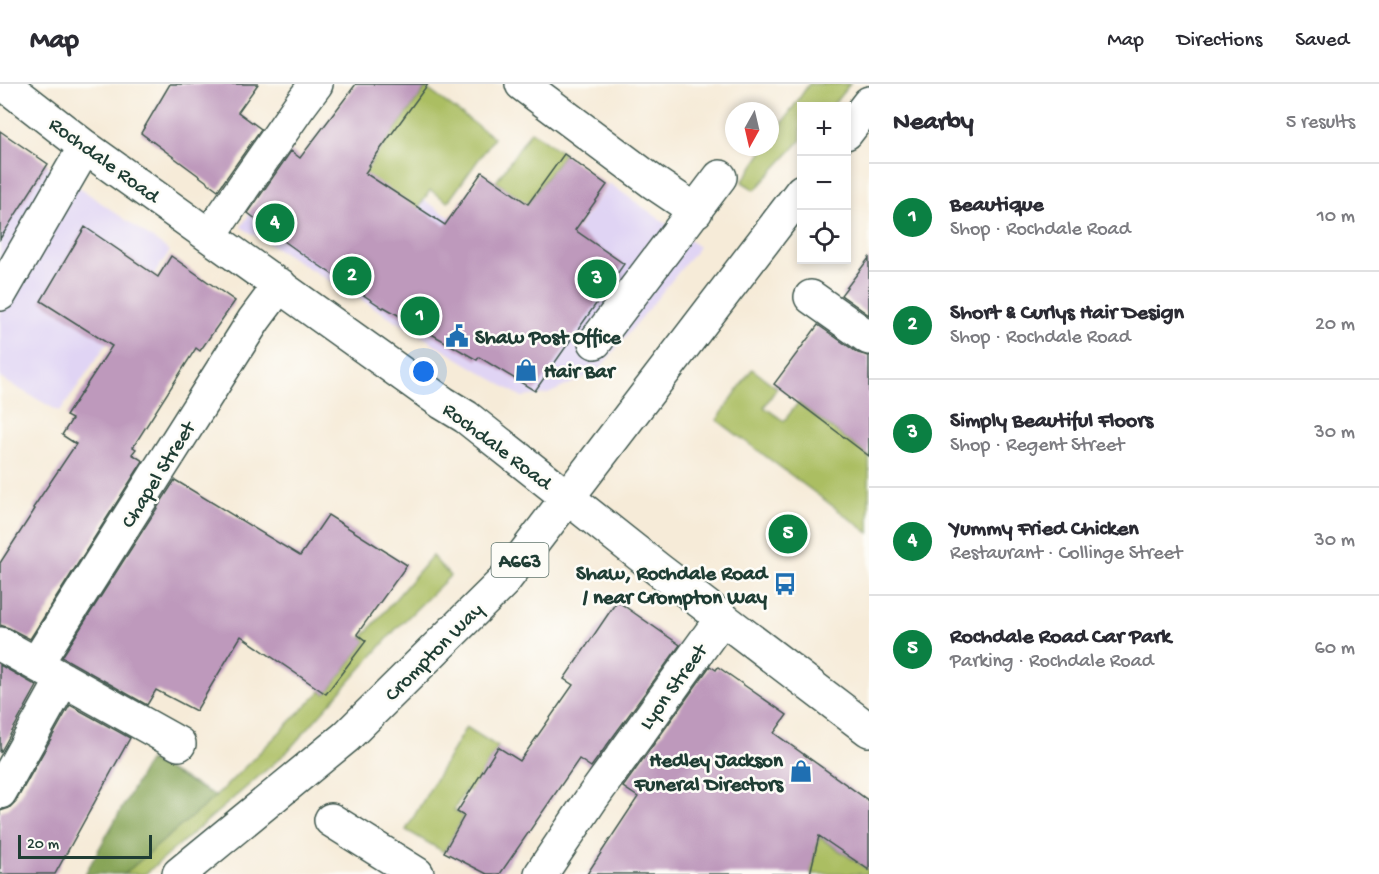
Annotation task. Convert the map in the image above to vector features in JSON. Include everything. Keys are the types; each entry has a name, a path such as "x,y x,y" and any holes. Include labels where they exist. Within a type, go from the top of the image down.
{"street":[{"name":"Rochdale Road","path":"5,84 85,147 443,403 466,417 568,499 869,730"},
{"path":"210,235 316,84"},
{"path":"522,84 653,182 696,210"},
{"path":"851,126 869,103"},
{"path":"0,294 85,147"},
{"path":"595,342 720,177"},
{"name":"Crompton Way","path":"179,874 346,737 503,582 797,196"},
{"name":"Chapel Street","path":"0,792 49,672 248,330 280,285"},
{"path":"811,297 869,338"},
{"name":"Lyon Street","path":"541,874 592,798 722,618"},
{"path":"0,644 179,744"},
{"path":"331,820 417,874"}],"shaded area":[{"path":"0,132 170,251 60,412 0,378"},
{"path":"384,173 542,279 609,183 699,247 597,372 548,394 522,397 241,227 276,174"}],"green space":[{"path":"809,84 850,84 835,102 797,102 797,144 755,190 742,182 760,156 779,156 779,128"},
{"path":"426,88 494,138 448,202 430,190 412,219 358,182"},
{"path":"531,131 564,154 525,208 516,196 496,182"},
{"path":"752,369 777,388 764,407 784,421 798,403 869,456 869,533 717,420"},
{"path":"432,556 450,576 396,629 286,753 145,874 124,874 216,796 321,691 326,694 366,641 362,638"},
{"path":"466,727 498,747 476,783 478,795 466,789 454,810 464,816 444,852 406,830"},
{"path":"149,760 216,796 124,874 85,874"},
{"path":"819,837 869,870 869,874 811,874"}],"building":[{"path":"170,84 258,84 238,112 261,129 218,190 141,133"},
{"path":"356,84 428,84 365,173 445,225 482,172 528,204 564,154 607,185 575,230 624,264 535,391 479,357 477,360 383,308 305,256 248,213 291,151 300,158"},
{"path":"0,131 48,164 0,239"},
{"path":"85,227 158,277 171,256 235,301 200,351 196,348 133,447 136,449 132,454 143,461 30,639 0,625 0,563 76,444 62,435 72,419 66,416 112,346 41,301"},
{"path":"869,258 869,315 841,295"},
{"path":"818,325 858,353 869,356 869,456 774,384"},
{"path":"175,480 300,556 328,515 407,565 357,634 366,641 326,694 241,636 196,711 156,690 147,705 62,657"},
{"path":"617,601 680,645 591,767 579,759 500,874 487,874 444,852 464,816 457,812 498,747 520,761 573,685 564,679"},
{"path":"0,665 37,686 0,753"},
{"path":"710,666 716,670 718,667 787,715 774,733 869,801 869,870 819,836 810,874 587,874 638,797 623,787"},
{"path":"70,705 130,738 55,874 0,874 0,811 9,808 16,801"}],"place":[{"name":"Yummy Fried Chicken","path":"275,223"},
{"name":"Short & Curlys Hair Design","path":"352,276"},
{"name":"Simply Beautiful Floors","path":"597,279"},
{"name":"Beautique","path":"420,316"},
{"name":"Shaw Post Office","path":"457,336"},
{"name":"Hair Bar","path":"526,370"},
{"name":"Rochdale Road Car Park","path":"788,534"},
{"name":"Shaw, Rochdale Road / near Crompton Way","path":"785,584"},
{"name":"Hedley Jackson Funeral Directors","path":"801,771"}]}
